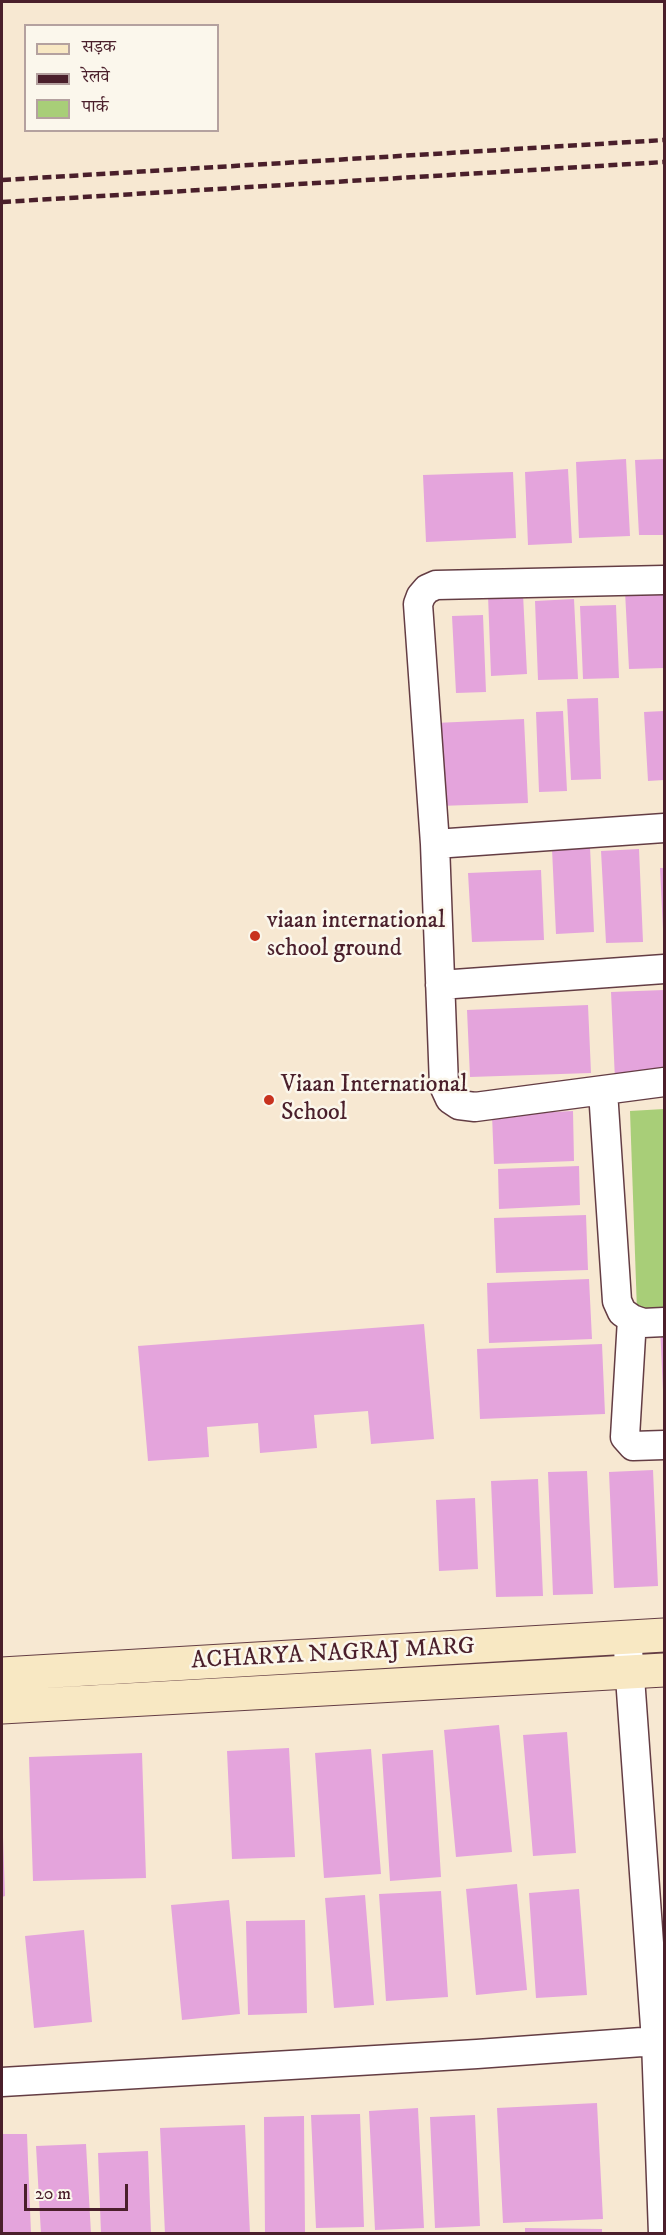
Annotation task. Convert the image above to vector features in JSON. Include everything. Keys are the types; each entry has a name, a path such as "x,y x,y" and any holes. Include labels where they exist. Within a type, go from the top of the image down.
{"street":[{"path":"664,580 435,585 427,589 418,604 435,844 444,1086 450,1099 459,1105 475,1107 664,1082"},
{"path":"435,844 664,828"},
{"path":"440,985 664,969"},
{"path":"603,1091 617,1301 622,1312 632,1320 643,1323 664,1322"},
{"path":"632,1320 625,1437 633,1446 664,1445"},
{"name":"ACHARYA NAGRAJ MARG","path":"2,1674 664,1635"},
{"path":"628,1637 656,2041 663,2234"},
{"name":"ACHARYA NAGRAJ MARG","path":"2,1707 664,1670"},
{"path":"2,2082 465,2055 656,2041"}],"green space":[{"path":"664,1109 664,1310 637,1311 630,1111"}],"building":[{"path":"626,459 630,536 579,538 576,462"},
{"path":"664,459 664,535 639,535 635,460"},
{"path":"568,469 572,543 528,545 525,472"},
{"path":"513,472 516,538 426,542 423,475"},
{"path":"663,589 664,668 629,669 625,591"},
{"path":"523,594 527,674 491,676 488,595"},
{"path":"574,599 578,679 538,680 535,601"},
{"path":"616,605 619,678 583,679 580,606"},
{"path":"483,615 486,692 456,693 452,616"},
{"path":"598,698 601,779 571,780 567,699"},
{"path":"563,711 567,791 539,792 536,712"},
{"path":"664,711 664,780 648,781 644,712"},
{"path":"524,719 528,803 439,806 435,723"},
{"path":"590,847 594,932 556,934 552,849"},
{"path":"639,849 643,942 606,943 601,851"},
{"path":"660,868 664,868 664,929 663,929"},
{"path":"541,870 544,940 472,942 468,873"},
{"path":"664,990 664,1078 615,1080 611,992"},
{"path":"588,1005 591,1073 470,1077 467,1010"},
{"path":"573,1111 574,1161 494,1164 492,1115"},
{"path":"579,1166 580,1205 499,1209 498,1169"},
{"path":"586,1215 588,1270 496,1273 494,1218"},
{"path":"589,1279 592,1339 489,1343 487,1283"},
{"path":"424,1324 434,1439 371,1444 368,1411 314,1415 317,1448 260,1453 258,1423 207,1427 209,1457 148,1461 138,1346"},
{"path":"660,1326 664,1326 664,1390 663,1390"},
{"path":"602,1344 605,1414 480,1419 477,1349"},
{"path":"653,1470 658,1586 614,1588 609,1472"},
{"path":"587,1471 593,1594 553,1595 548,1472"},
{"path":"538,1479 543,1596 496,1597 491,1481"},
{"path":"475,1498 478,1569 439,1571 436,1500"},
{"path":"499,1725 512,1852 456,1857 444,1730"},
{"path":"567,1732 576,1853 533,1856 523,1735"},
{"path":"289,1748 295,1857 232,1859 227,1751"},
{"path":"371,1749 381,1874 324,1878 315,1753"},
{"path":"433,1750 441,1877 390,1881 382,1754"},
{"path":"142,1753 146,1878 33,1881 29,1757"},
{"path":"2,1837 5,1896 2,1897"},
{"path":"517,1884 527,1990 476,1995 466,1889"},
{"path":"579,1889 587,1995 536,1998 529,1893"},
{"path":"441,1891 448,1997 386,2001 379,1894"},
{"path":"365,1895 374,2005 334,2008 325,1898"},
{"path":"229,1900 240,2014 182,2020 171,1905"},
{"path":"305,1920 307,2013 248,2015 246,1921"},
{"path":"84,1930 92,2022 34,2028 25,1936"},
{"path":"597,2103 603,2219 503,2223 497,2108"},
{"path":"418,2108 424,2228 375,2230 369,2111"},
{"path":"360,2114 364,2227 316,2228 311,2115"},
{"path":"475,2115 480,2226 435,2228 430,2117"},
{"path":"304,2116 305,2234 265,2234 264,2117"},
{"path":"245,2125 250,2234 165,2234 160,2128"},
{"path":"2,2134 27,2134 31,2234 2,2234"},
{"path":"86,2144 91,2234 41,2234 36,2146"},
{"path":"148,2151 151,2234 101,2234 98,2153"},
{"path":"525,2228 602,2229 602,2234 525,2234"}],"railway":[{"path":"2,180 664,140"},
{"path":"2,202 664,162"}],"place":[{"name":"viaan international school ground","path":"255,936"},
{"name":"Viaan International School","path":"269,1100"}]}
